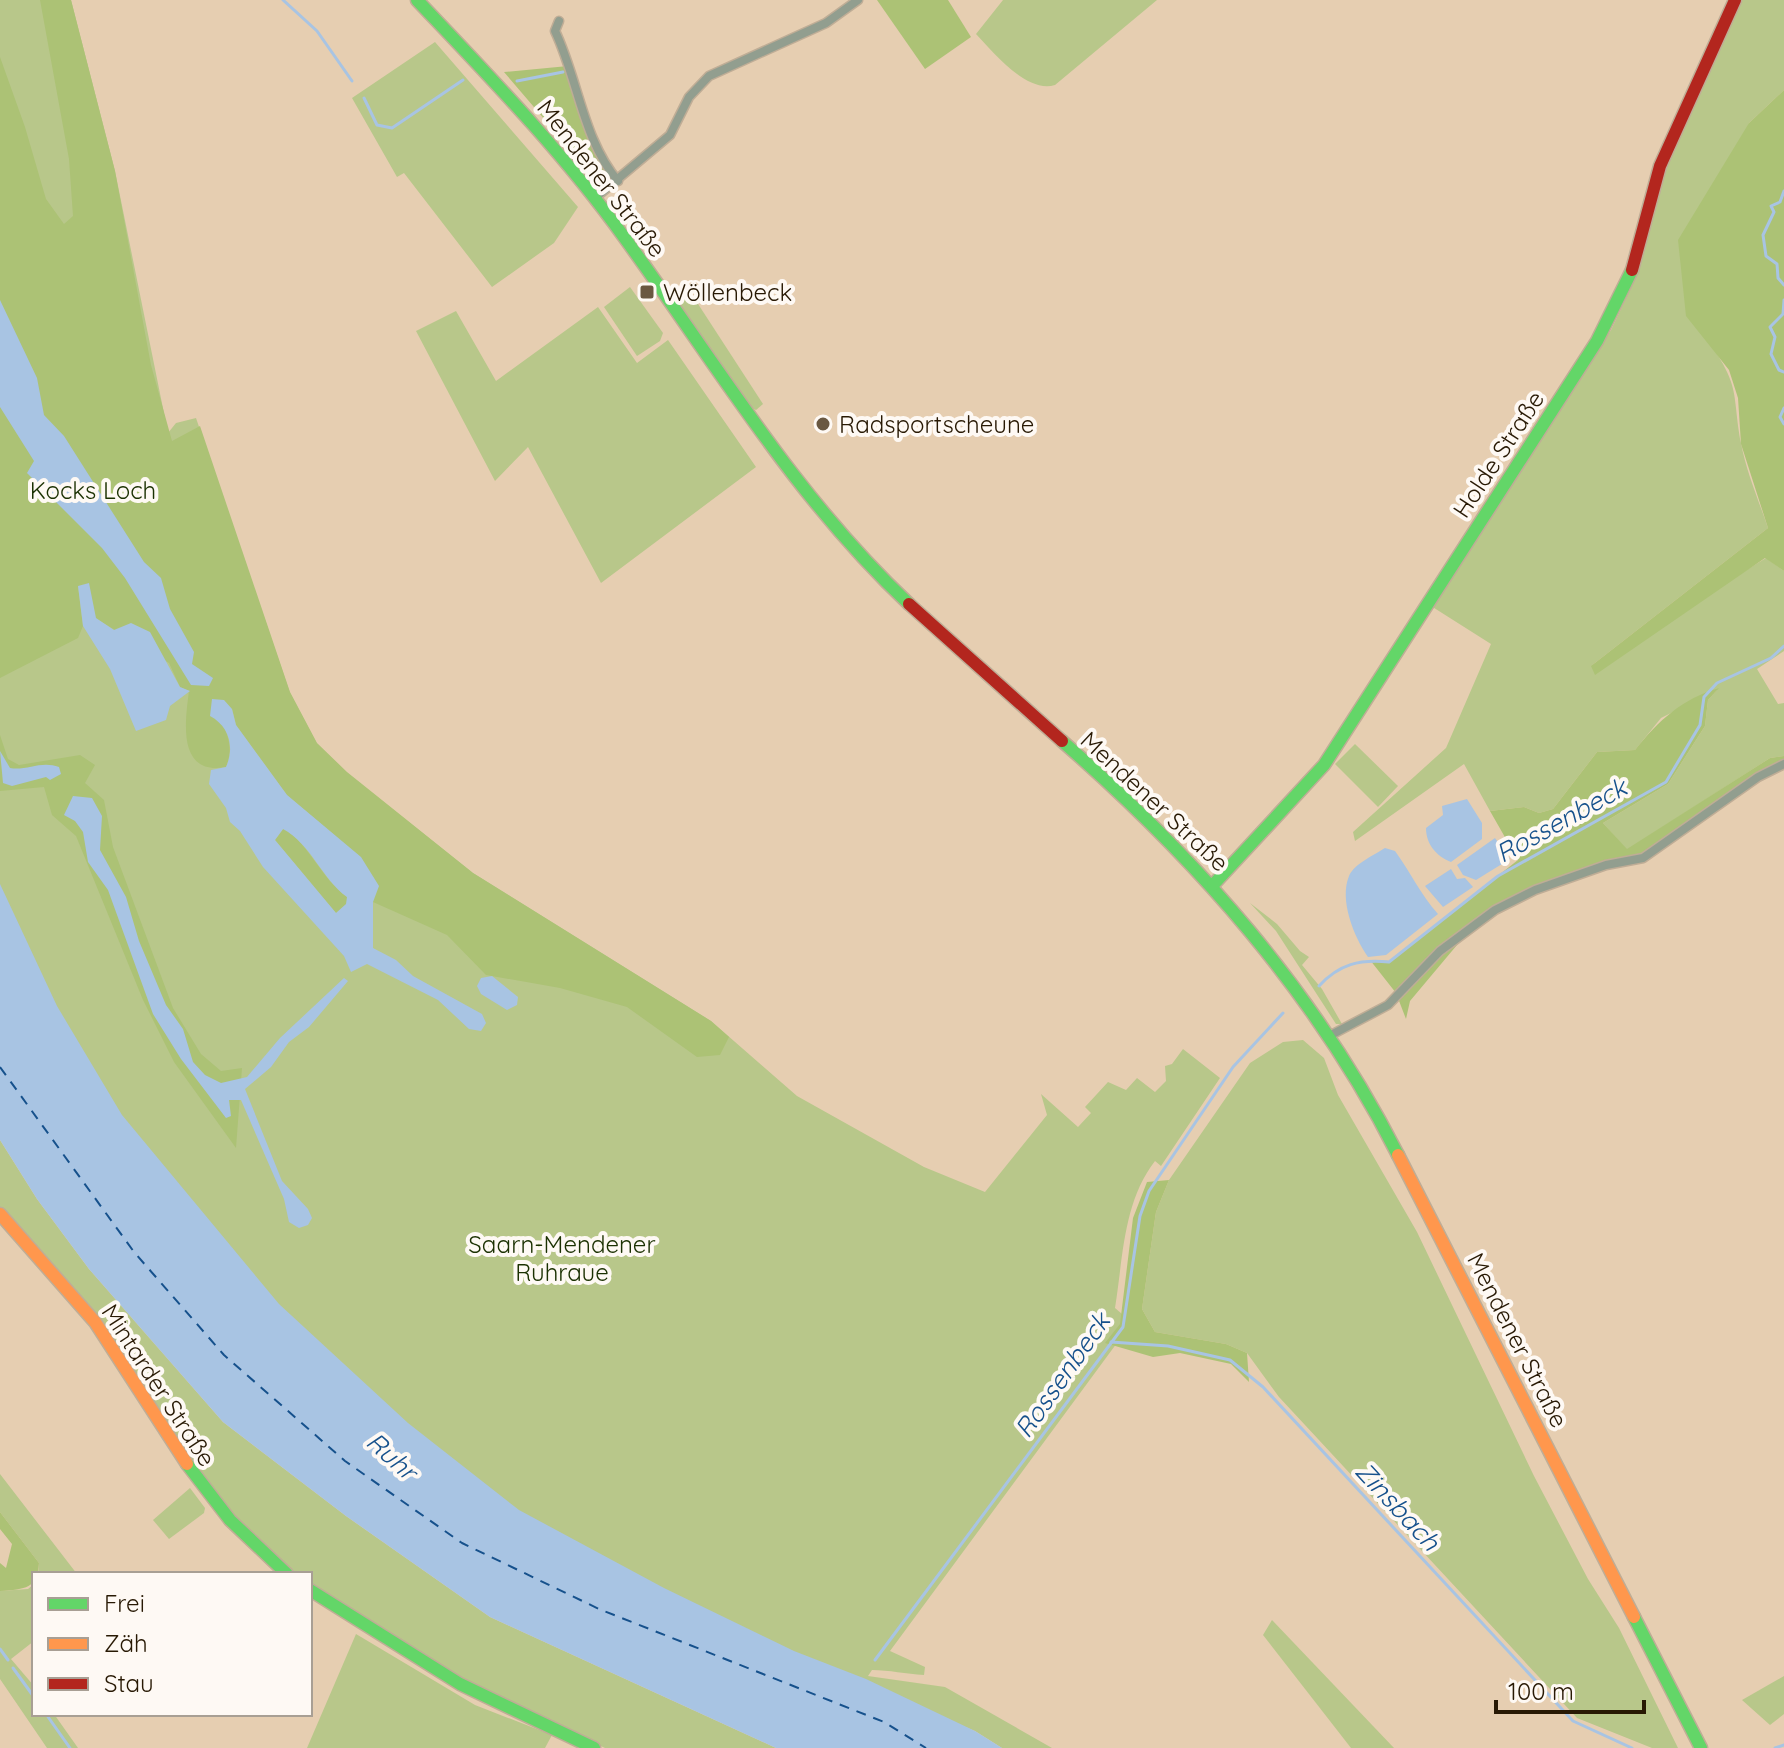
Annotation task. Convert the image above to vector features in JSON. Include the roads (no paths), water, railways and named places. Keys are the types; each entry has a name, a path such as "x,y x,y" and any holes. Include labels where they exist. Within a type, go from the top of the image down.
{"main road":[{"name":"Mendener Straße","path":"417,0 529,119 595,198 751,422 844,539 953,648 1138,811 1213,885 1260,940 1331,1035 1386,1130 1701,1748"},
{"name":"Holde Straße","path":"1213,885 1324,765 1597,341 1638,258 1660,166 1735,0"},
{"name":"Mintarder Straße","path":"0,1214 104,1335 167,1439 216,1507 263,1555 284,1572"},
{"path":"312,1591 460,1684 594,1748"}],"street":[{"path":"595,198 670,135 689,97 709,76 826,23 858,0"},
{"name":"Mendener Straße","path":"559,21 555,31 569,61 594,141 618,181"},
{"path":"1331,1035 1388,1005 1440,951 1495,910 1535,890 1606,865 1643,858 1758,777 1784,764"}],"water":[{"path":"0,300 37,378 44,415 64,436 144,562 161,578 170,609 194,652 192,664 213,678 209,686 191,685 125,578 102,548 27,473 34,461 0,407"},
{"path":"89,583 96,618 114,630 131,623 150,632 180,687 190,691 170,706 166,720 136,731 110,669 83,626 78,586"},
{"path":"212,699 224,700 232,709 236,725 287,795 361,857 379,886 373,902 373,948 396,960 413,976 482,1014 486,1023 481,1031 469,1029 438,1000 367,964 351,972 344,956 263,867 240,831 230,822 226,808 209,784 211,770 226,767 230,752 226,731 210,716","holes":["283,829 293,835 347,897 346,904 336,913 275,840"]},
{"path":"0,751 10,768 52,765 59,767 61,774 50,780 46,777 12,786 3,783"},
{"path":"73,796 92,798 102,816 100,850 126,897 139,941 166,1005 183,1029 193,1062 205,1075 221,1083 247,1077 280,1038 344,978 348,981 309,1027 289,1042 271,1067 245,1089 282,1181 308,1209 312,1218 308,1225 299,1228 289,1222 284,1199 241,1100 229,1100 231,1116 226,1118 181,1059 153,1014 108,890 88,862 83,832 75,821 64,815"},
{"path":"1467,799 1482,823 1482,839 1451,862 1433,849 1426,828 1443,815 1442,806"},
{"path":"1495,838 1510,859 1476,880 1463,875 1457,865"},
{"path":"1385,848 1395,851 1438,914 1386,955 1368,957 1350,918 1346,886 1355,868"},
{"path":"1451,869 1457,879 1465,878 1473,887 1443,907 1425,886"},
{"name":"Ruhr","path":"0,884 57,1006 122,1115 279,1304 408,1423 519,1510 664,1588 794,1651 866,1679 975,1731 1002,1748 776,1748 490,1617 346,1516 223,1422 89,1269 37,1199 0,1140"},
{"path":"492,976 518,997 517,1005 507,1010 481,994 477,986 481,978"}],"waterway":[{"name":"Wöllenbeck","path":"283,0 317,31 352,81"},
{"name":"Wöllenbeck","path":"517,81 563,72"},
{"name":"Wöllenbeck","path":"364,98 377,125 392,128 463,80"},
{"path":"1784,191 1780,202 1771,206 1774,212 1763,235 1766,256 1777,264 1778,278 1784,285"},
{"path":"1784,300 1783,314 1770,327 1775,337 1771,354 1779,370 1784,372"},
{"path":"1784,408 1780,417 1784,424"},
{"name":"Rossenbeck","path":"1319,986 1342,968 1369,961 1389,962 1498,876 1666,782 1700,725 1704,697 1717,683 1771,658 1784,646"},
{"name":"Rossenbeck","path":"875,1660 1123,1327 1140,1216 1149,1191 1233,1067 1283,1013"},
{"name":"Zinsbach","path":"1111,1342 1168,1346 1230,1360 1263,1387 1573,1721 1632,1748"},
{"path":"0,1649 8,1660"},
{"path":"13,1668 32,1694"},
{"path":"47,1716 70,1748"},
{"name":"Zinsbach","path":"1775,1748 1784,1745"}],"place":[{"name":"Wöllenbeck","path":"647,292"},
{"name":"Radsportscheune","path":"823,424"}],"park label":[{"name":"Kocks Loch","path":"93,490"},
{"name":"Saarn-Mendener Ruhraue","path":"562,1258"}]}
